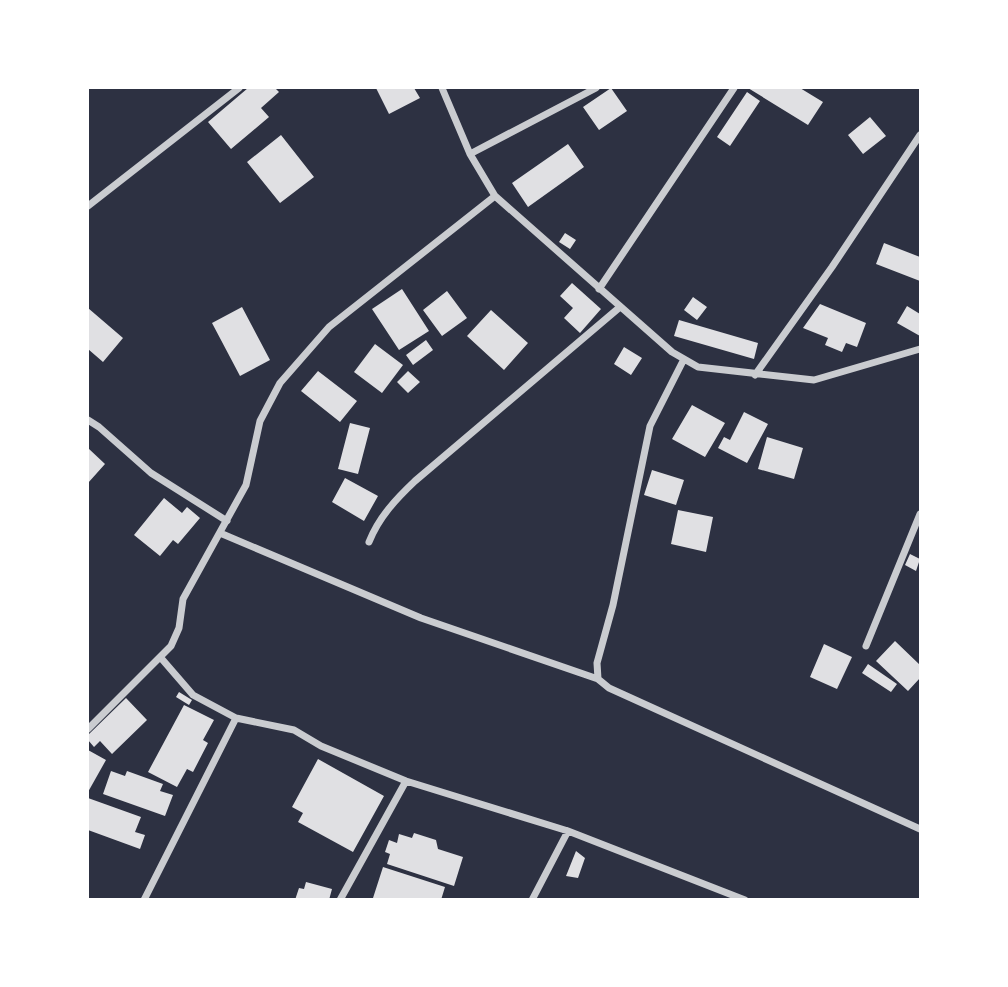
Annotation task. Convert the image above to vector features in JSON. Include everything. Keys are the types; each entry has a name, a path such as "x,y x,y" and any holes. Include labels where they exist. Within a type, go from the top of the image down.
{"street":[{"path":"88,206 239,88"},
{"path":"442,88 470,154 495,196 672,352 698,367 814,380 920,349"},
{"path":"470,154 596,88"},
{"path":"599,289 734,88"},
{"path":"755,375 832,267 920,135"},
{"path":"88,729 171,646 184,599 246,485 260,421 280,383 329,327 495,196"},
{"path":"369,542 381,517 405,490 620,307"},
{"path":"598,679 597,663 613,605 650,426 684,359"},
{"path":"88,420 152,473 227,521"},
{"path":"866,646 920,514"},
{"path":"220,533 421,618 598,679 609,688 920,829"},
{"path":"161,658 193,695 236,718 294,730 321,746 406,781 568,831 745,900"},
{"path":"144,900 236,718"},
{"path":"340,900 406,781"},
{"path":"532,900 568,831"}],"building":[{"path":"248,88 275,88 279,92 261,108 269,117 231,149 208,122"},
{"path":"376,88 414,88 420,98 389,114"},
{"path":"611,88 627,111 599,130 583,107"},
{"path":"748,88 800,88 823,102 808,125"},
{"path":"747,92 760,101 730,146 717,137"},
{"path":"870,117 886,136 863,154 848,135"},
{"path":"281,135 314,177 280,203 247,162"},
{"path":"568,144 584,167 528,207 512,183"},
{"path":"565,233 576,240 570,249 559,242"},
{"path":"884,243 920,257 920,281 876,264"},
{"path":"572,283 601,309 580,333 564,318 573,308 560,296"},
{"path":"402,289 429,331 399,350 372,309"},
{"path":"447,291 467,318 442,336 423,310"},
{"path":"693,297 707,307 697,320 684,310"},
{"path":"820,304 866,323 857,347 846,343 842,352 825,345 828,338 803,328"},
{"path":"907,306 920,314 920,336 897,323"},
{"path":"242,307 270,360 240,376 212,323"},
{"path":"88,308 123,338 103,362 88,349"},
{"path":"491,310 528,343 504,370 467,336"},
{"path":"679,320 758,343 754,359 674,336"},
{"path":"426,340 433,350 413,365 406,355"},
{"path":"375,344 403,365 382,393 354,372"},
{"path":"624,347 642,358 631,375 614,364"},
{"path":"318,371 357,401 340,422 301,391"},
{"path":"408,371 420,382 408,393 397,382"},
{"path":"692,405 725,423 705,457 672,439"},
{"path":"744,412 768,424 747,463 718,448 724,437 730,440"},
{"path":"350,423 370,428 358,474 338,469"},
{"path":"767,437 803,448 794,479 758,469"},
{"path":"88,448 105,464 88,483"},
{"path":"652,470 684,480 676,505 644,495"},
{"path":"345,478 378,496 364,521 332,502"},
{"path":"164,498 182,513 187,507 200,518 178,544 173,540 160,556 134,535"},
{"path":"678,510 713,517 706,552 671,544"},
{"path":"910,554 920,559 916,571 905,565"},
{"path":"895,641 920,665 920,678 908,691 876,661"},
{"path":"824,644 852,657 837,689 810,677"},
{"path":"868,664 897,684 891,692 862,673"},
{"path":"179,692 192,700 189,705 176,697"},
{"path":"126,698 147,720 112,754 100,741 94,747 88,740 88,735"},
{"path":"184,705 214,720 203,740 208,743 193,772 187,769 177,787 148,772"},
{"path":"88,750 106,760 88,792"},
{"path":"318,759 384,796 353,852 298,822 303,813 292,807"},
{"path":"111,771 125,776 127,771 163,784 160,791 173,795 165,816 103,794"},
{"path":"88,798 141,817 135,832 145,835 140,849 88,830"},
{"path":"414,833 436,840 438,849 463,857 454,886 387,864 390,854 385,852 389,840 397,843 399,834 412,838"},
{"path":"576,851 585,858 578,878 566,876"},
{"path":"383,867 445,887 441,900 373,898"},
{"path":"306,882 332,889 329,900 295,900 299,888 304,889"}]}
